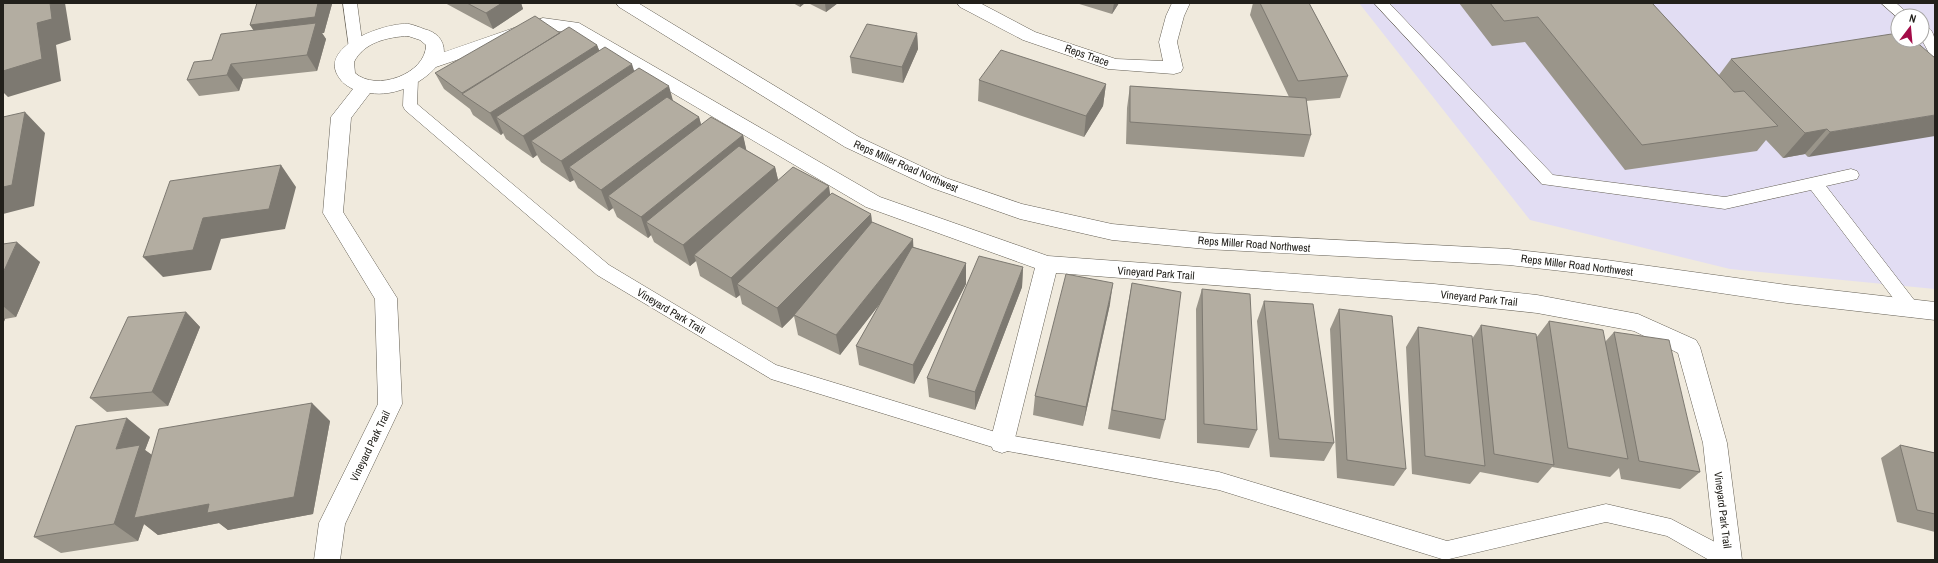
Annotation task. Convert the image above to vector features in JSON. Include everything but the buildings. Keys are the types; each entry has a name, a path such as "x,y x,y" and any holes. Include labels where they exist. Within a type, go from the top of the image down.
{"street":[{"name":"Reps Miller Road Northwest","path":"625,3 852,142 939,183 1020,211 1112,232 1213,242 1509,257 1606,268 1912,310 1935,311"},
{"name":"Reps Trace","path":"966,3 1029,36 1115,65 1174,68 1168,42 1175,16 1181,3"},
{"name":"Vineyard Park Trail","path":"433,62 436,53 436,44 430,37 421,32 409,30 388,33 367,40 356,48 344,67 346,76 353,82 365,87 379,88 396,85 411,80 424,71 433,62 543,24 573,27 873,202 1047,264 1434,293 1537,304 1638,323 1688,347 1715,443 1729,560"},
{"name":"Vineyard Park Trail","path":"327,560 332,523 390,404 386,298 333,213 341,117 365,87"},
{"path":"1002,442 1047,264"}],"lane":[{"path":"350,3 356,48"},
{"path":"1381,3 1548,180 1725,203 1851,175"},
{"path":"1930,42 1935,52"},
{"name":"Vineyard Park Trail","path":"411,80 410,106 603,270 771,371 1002,442 1219,481 1447,551 1606,513 1671,528 1729,560"},
{"path":"1815,183 1912,310"}],"shaded area":[{"path":"1359,3 1935,3 1935,289 1730,269 1530,220"}]}
